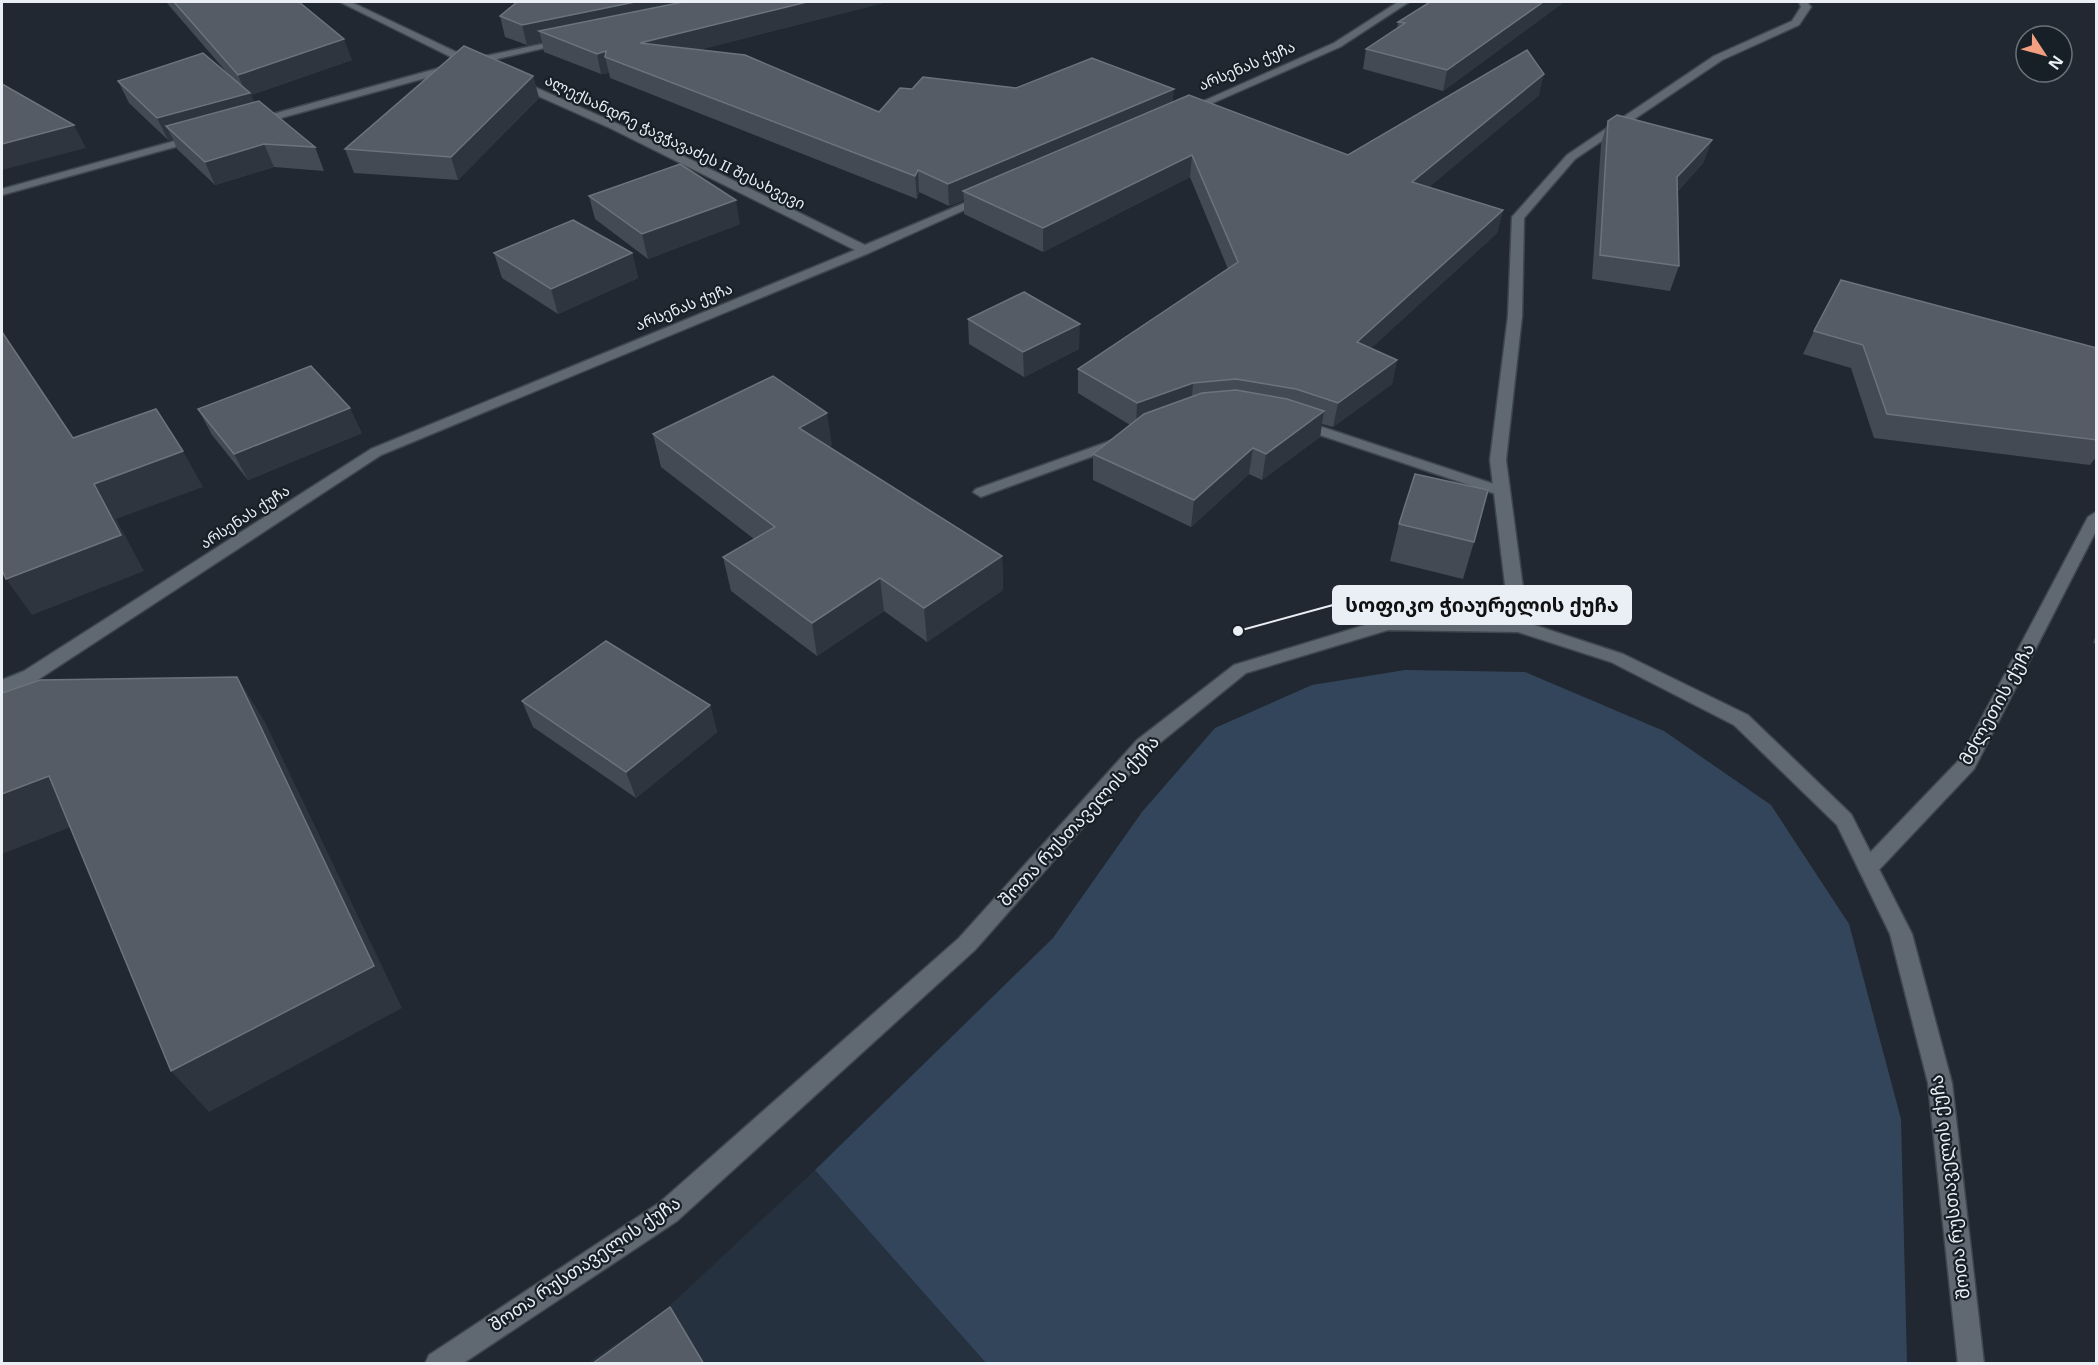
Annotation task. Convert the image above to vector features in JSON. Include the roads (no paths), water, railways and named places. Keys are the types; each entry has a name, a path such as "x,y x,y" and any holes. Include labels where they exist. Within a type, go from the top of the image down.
{"street":[{"name":"ალექსანდრე ჭავჭავაძეს II შესახვევი","path":"345,2 614,126 865,250"},
{"name":"არსენას ქუჩა","path":"1172,117 1336,45 1404,2"},
{"path":"1520,626 1498,460 1515,315 1518,217 1571,157 1718,58 1796,23 1806,7 1803,2"},
{"path":"242,126 471,62 573,40"},
{"path":"2,192 208,135"},
{"name":"არსენას ქუჩა","path":"2,687 30,676 376,452 997,193"},
{"path":"1287,419 1502,491"},
{"path":"981,492 1143,433"},
{"name":"მძლეთის ქუჩა","path":"1868,868 1967,764 2097,517"},
{"name":"შოთა რუსთაველის ქუჩა","path":"438,1364 668,1212 967,944 1144,745 1240,669 1388,624 1520,626 1617,658 1741,720 1844,820 1901,934 1940,1083 1971,1364"}],"place":[{"name":"სოფიკო ჭიაურელის ქუჩა","path":"1238,631"}]}
